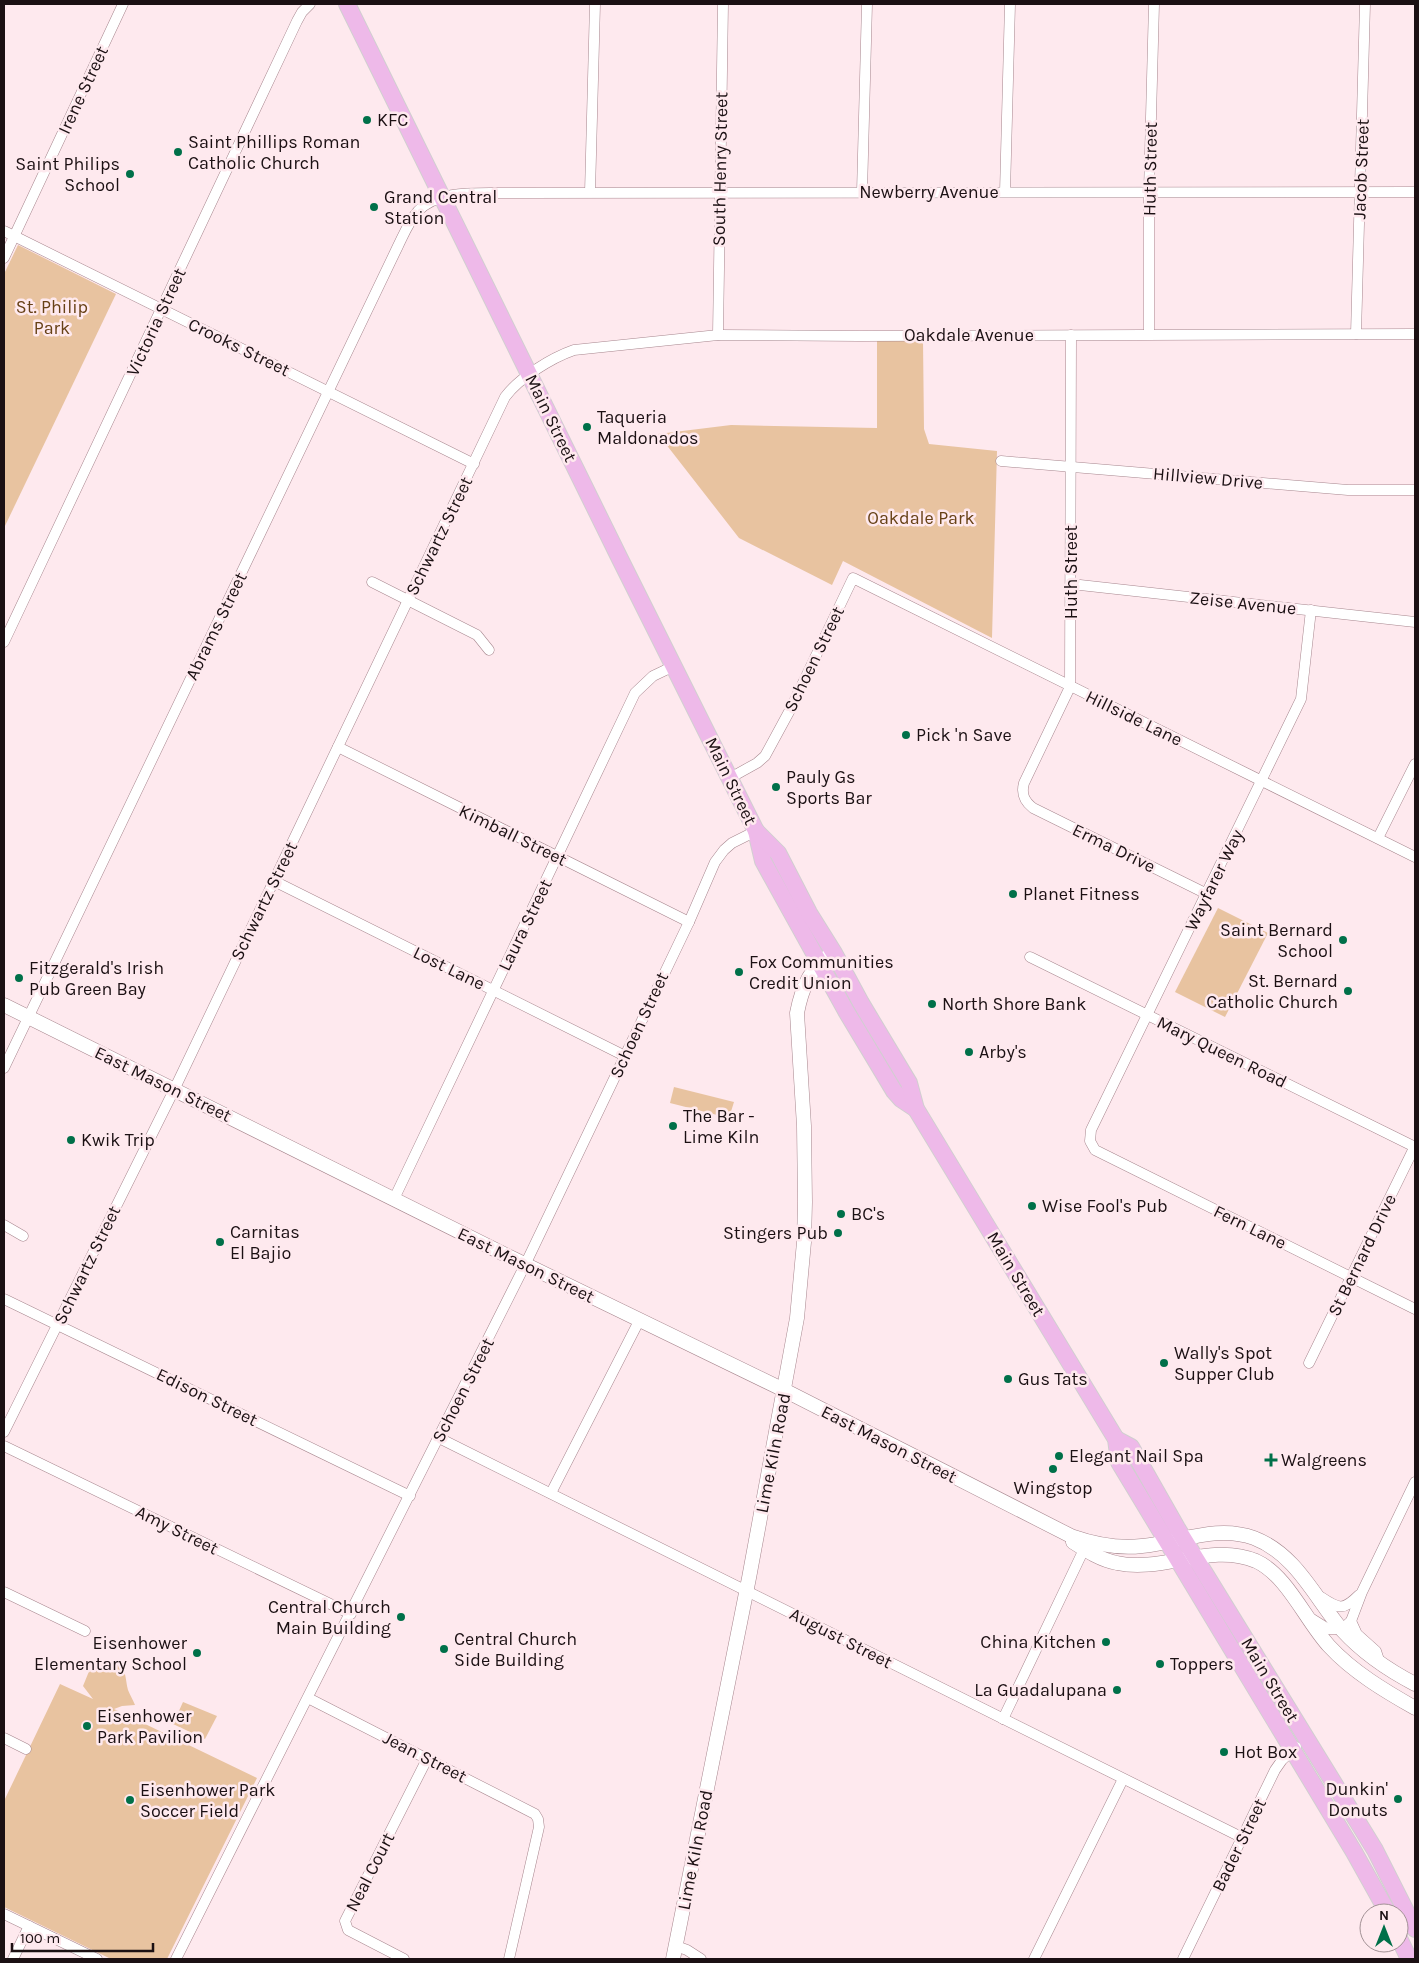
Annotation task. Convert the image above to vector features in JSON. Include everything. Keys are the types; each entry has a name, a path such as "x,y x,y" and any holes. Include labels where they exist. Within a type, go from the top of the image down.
{"main road":[{"name":"Main Street","path":"347,4 756,831 763,860 819,962 894,1091 901,1099 916,1109"},
{"name":"Main Street","path":"756,831 778,853 809,913 834,953 860,1003 912,1087 916,1109 1116,1439 1119,1462 1354,1852 1382,1903"},
{"path":"819,962 834,953"},
{"name":"Lime Kiln Road","path":"675,1952 747,1590 797,1318 802,1270 805,1202 804,1126 797,1013 803,991 819,962"},
{"name":"East Mason Street","path":"4,1005 525,1265 784,1390 1086,1545 1097,1556 1118,1563 1134,1564 1224,1554 1246,1558 1265,1566 1282,1580 1304,1614 1330,1646 1363,1676 1415,1708"},
{"name":"Main Street","path":"1116,1439 1131,1447 1183,1538 1375,1850 1415,1930"},
{"name":"East Mason Street","path":"1086,1545 1121,1548 1225,1533 1246,1536 1262,1542 1279,1552 1289,1561 1313,1592 1346,1625 1358,1646 1380,1663 1415,1684"}],"street":[{"name":"Irene Street","path":"4,258 123,4"},
{"name":"Victoria Street","path":"4,642 297,21 310,4"},
{"path":"590,192 594,4"},
{"name":"South Henry Street","path":"718,335 723,4"},
{"path":"862,192 867,4"},
{"path":"1005,192 1010,4"},
{"name":"Huth Street","path":"1149,334 1149,192 1154,4"},
{"name":"Jacob Street","path":"1356,334 1366,4"},
{"name":"Newberry Avenue","path":"443,198 463,193 590,192 1415,192"},
{"name":"Abrams Street","path":"4,1068 410,221 424,206 443,198"},
{"name":"Crooks Street","path":"4,231 474,464"},
{"name":"Huth Street","path":"1024,798 1024,783 1070,687 1072,334"},
{"name":"Oakdale Avenue","path":"530,375 574,350 718,335 1415,334"},
{"name":"Schwartz Street","path":"4,1432 174,1090 506,397 517,384 530,375"},
{"name":"Hillview Drive","path":"1001,461 1348,490 1415,490"},
{"name":"Hillside Lane","path":"853,578 1415,857"},
{"name":"Schoen Street","path":"730,778 757,763 765,756 790,710 853,578"},
{"path":"372,582 478,635 490,650"},
{"name":"Zeise Avenue","path":"1071,584 1415,622"},
{"name":"Wayfarer Way","path":"1090,1141 1091,1130 1301,700 1311,610"},
{"name":"Laura Street","path":"394,1199 636,693 653,676 674,666"},
{"name":"Kimball Street","path":"338,748 688,922"},
{"path":"1378,838 1415,764"},
{"name":"Erma Drive","path":"1024,798 1033,808 1207,894"},
{"name":"Schoen Street","path":"176,1959 525,1265 715,862 732,843 756,831"},
{"name":"Lost Lane","path":"274,881 625,1056"},
{"name":"Mary Queen Road","path":"1030,958 1415,1147"},
{"name":"Fern Lane","path":"1090,1141 1095,1150 1415,1309"},
{"name":"St Bernard Drive","path":"1309,1363 1415,1147"},
{"path":"4,1225 23,1236"},
{"name":"Edison Street","path":"4,1299 410,1496"},
{"path":"551,1493 639,1320"},
{"name":"August Street","path":"439,1438 1243,1838"},
{"name":"Amy Street","path":"4,1446 350,1614"},
{"path":"1304,1614 1328,1629 1346,1625 1415,1482"},
{"path":"1003,1719 1086,1545"},
{"path":"4,1592 85,1630"},
{"path":"1313,1592 1334,1606 1344,1606 1351,1603 1362,1592"},
{"name":"Jean Street","path":"308,1698 532,1812 538,1819 539,1826 509,1959"},
{"path":"4,1738 26,1749"},
{"name":"Bader Street","path":"1183,1959 1275,1770 1292,1750 1307,1740"},
{"name":"Neal Court","path":"404,1959 348,1930 345,1921 427,1758"},
{"path":"1034,1959 1123,1779"},
{"path":"4,1914 96,1959"},
{"path":"12,1959 28,1926"},
{"path":"675,1952 687,1950 701,1959"}],"green space":[{"name":"St. Philip Park","path":"18,245 116,294 4,528 4,274"},
{"name":"Oakdale Park","path":"877,341 923,341 924,429 929,444 997,451 992,638 843,561 832,585 739,538 658,434 731,425 877,428"},
{"path":"1218,908 1268,933 1225,1017 1175,992"},
{"path":"674,1087 734,1102 729,1118 670,1103"},
{"path":"103,1660 116,1662 123,1668 128,1690 135,1705 114,1709 257,1778 167,1959 111,1959 4,1907 4,1801 60,1684 93,1699 83,1686 92,1664"},
{"path":"183,1702 217,1716 205,1739 173,1724"}],"place":[{"name":"KFC","path":"367,120"},
{"name":"Saint Phillips Roman Catholic Church","path":"178,152"},
{"name":"Saint Philips School","path":"130,174"},
{"name":"Grand Central Station","path":"374,207"},
{"name":"Taqueria Maldonados","path":"587,427"},
{"name":"Pick 'n Save","path":"906,735"},
{"name":"Pauly Gs Sports Bar","path":"776,787"},
{"name":"Planet Fitness","path":"1013,894"},
{"name":"Saint Bernard School","path":"1343,940"},
{"name":"Fox Communities Credit Union","path":"739,972"},
{"name":"Fitzgerald's Irish Pub Green Bay","path":"19,978"},
{"name":"St. Bernard Catholic Church","path":"1348,991"},
{"name":"North Shore Bank","path":"932,1004"},
{"name":"Arby's","path":"969,1052"},
{"name":"The Bar - Lime Kiln","path":"673,1126"},
{"name":"Kwik Trip","path":"71,1140"},
{"name":"Wise Fool's Pub","path":"1032,1206"},
{"name":"BC's","path":"841,1214"},
{"name":"Stingers Pub","path":"838,1233"},
{"name":"Carnitas El Bajio","path":"220,1242"},
{"name":"Wally's Spot Supper Club","path":"1164,1363"},
{"name":"Gus Tats","path":"1008,1379"},
{"name":"Elegant Nail Spa","path":"1059,1456"},
{"name":"Walgreens","path":"1271,1460"},
{"name":"Wingstop","path":"1053,1469"},
{"name":"Central Church Main Building","path":"401,1617"},
{"name":"China Kitchen","path":"1106,1642"},
{"name":"Central Church Side Building","path":"444,1649"},
{"name":"Eisenhower Elementary School","path":"197,1653"},
{"name":"Toppers","path":"1160,1664"},
{"name":"La Guadalupana","path":"1117,1690"},
{"name":"Eisenhower Park Pavilion","path":"87,1726"},
{"name":"Hot Box","path":"1224,1752"},
{"name":"Dunkin' Donuts","path":"1398,1799"},
{"name":"Eisenhower Park Soccer Field","path":"130,1800"}]}
